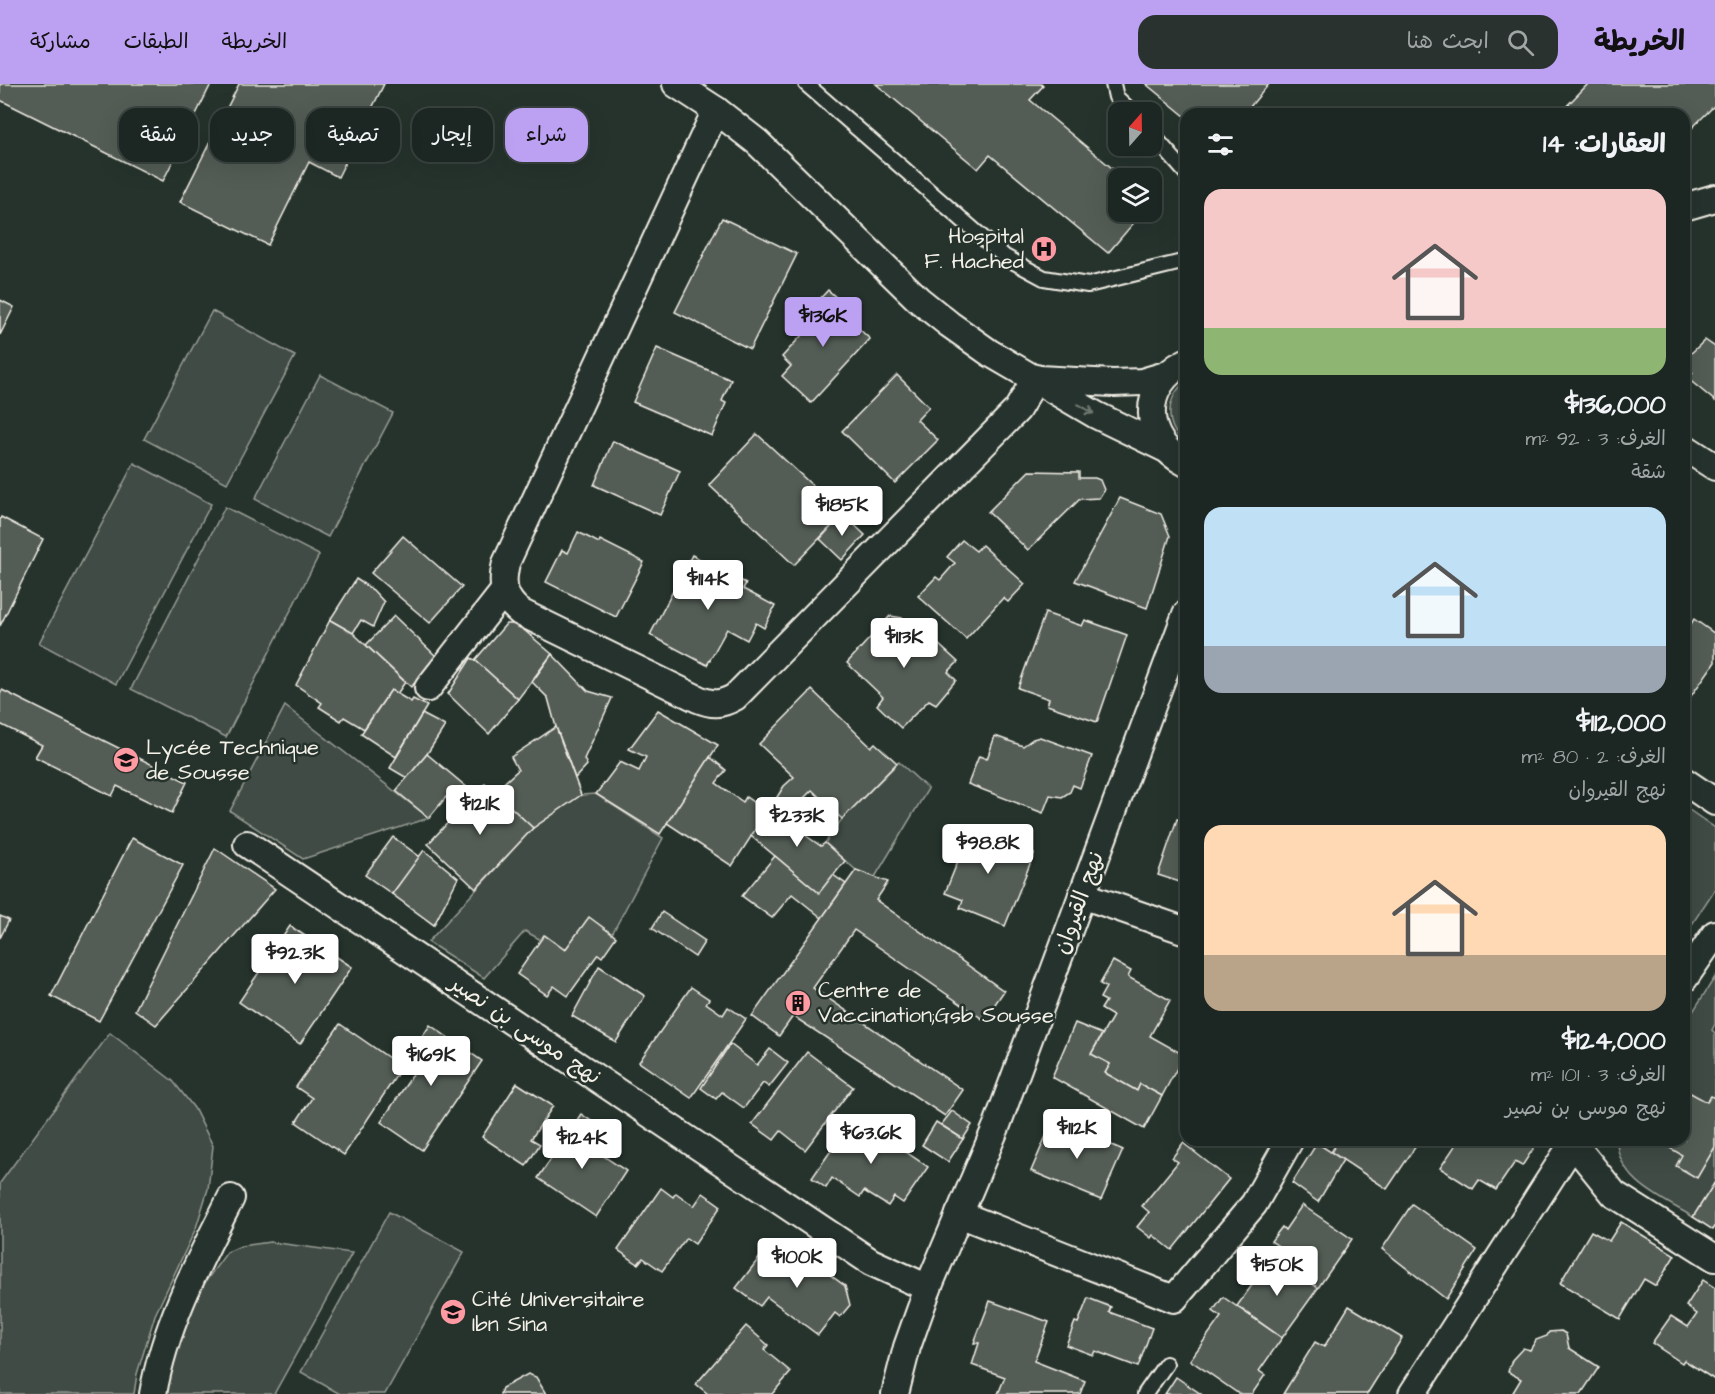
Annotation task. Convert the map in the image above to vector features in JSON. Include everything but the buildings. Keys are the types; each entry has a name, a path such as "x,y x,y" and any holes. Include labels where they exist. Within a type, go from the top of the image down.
{"street":[{"path":"676,84 716,110 758,142 919,300 990,353 1096,415 1166,449 1180,459"},
{"path":"716,110 506,563 503,576 504,591 510,604 520,612 698,699 708,703 726,702 735,697 1017,410 1036,378"},
{"path":"1690,205 1715,198"},
{"path":"1036,378 1113,383 1142,382 1176,368"},
{"path":"1166,449 1156,435 1152,420 1152,404 1157,388 1176,368"},
{"path":"1690,451 1715,467"},
{"path":"428,688 504,591"},
{"name":"نهج القيروان","path":"895,1394 907,1347 928,1288 998,1125 1180,630"},
{"path":"1690,785 1715,802"},
{"name":"نهج موسى بن نصير","path":"247,844 872,1262 928,1288"},
{"path":"1082,895 1180,929"},
{"path":"1690,970 1715,934"},
{"path":"959,1214 1174,1299 1254,1204 1287,1146"},
{"path":"1412,1394 1569,1146"},
{"path":"1576,1146 1614,1194 1715,1258"},
{"path":"153,1394 165,1343 178,1307 231,1198"}],"lane":[{"path":"806,84 1005,257 1044,278 1088,285 1180,262"},
{"path":"1113,84 1116,97 1121,102"},
{"path":"1162,145 1180,165"},
{"path":"1145,1394 1166,1364"}],"shaded area":[{"path":"212,311 295,356 227,483 144,439"},
{"path":"320,375 393,413 328,537 255,499"},
{"path":"1179,388 1180,438 1174,430 1170,413 1174,395"},
{"path":"134,463 211,504 116,684 39,643"},
{"path":"225,507 319,555 226,737 131,689"},
{"path":"285,706 429,818 303,859 230,811"},
{"path":"899,762 928,789 875,877 856,870 825,843 842,819"},
{"path":"596,794 663,838 612,934 589,918 565,950 545,935 541,940 525,931 484,978 428,942 533,828 581,795"},
{"path":"1690,810 1715,828 1715,889 1690,927"},
{"path":"1715,977 1715,1024 1712,1030 1715,1033 1715,1182 1693,1217 1644,1187 1633,1177 1619,1154 1618,1146 1690,1146 1690,1016"},
{"path":"110,1033 173,1081 194,1108 213,1146 208,1189 196,1228 155,1315 137,1374 134,1394 0,1394 0,1183"},
{"path":"389,1212 464,1252 385,1394 340,1394 301,1372"},
{"path":"270,1242 352,1253 274,1394 165,1394 184,1321 203,1285 227,1252 241,1246"}],"place":[{"name":"Hospital F. Hached","path":"1044,249"},
{"name":"Lycée Technique de Sousse","path":"126,760"},
{"name":"Centre de Vaccination;Gsb Sousse","path":"798,1003"},
{"name":"Cité Universitaire Ibn Sina","path":"453,1312"}]}
